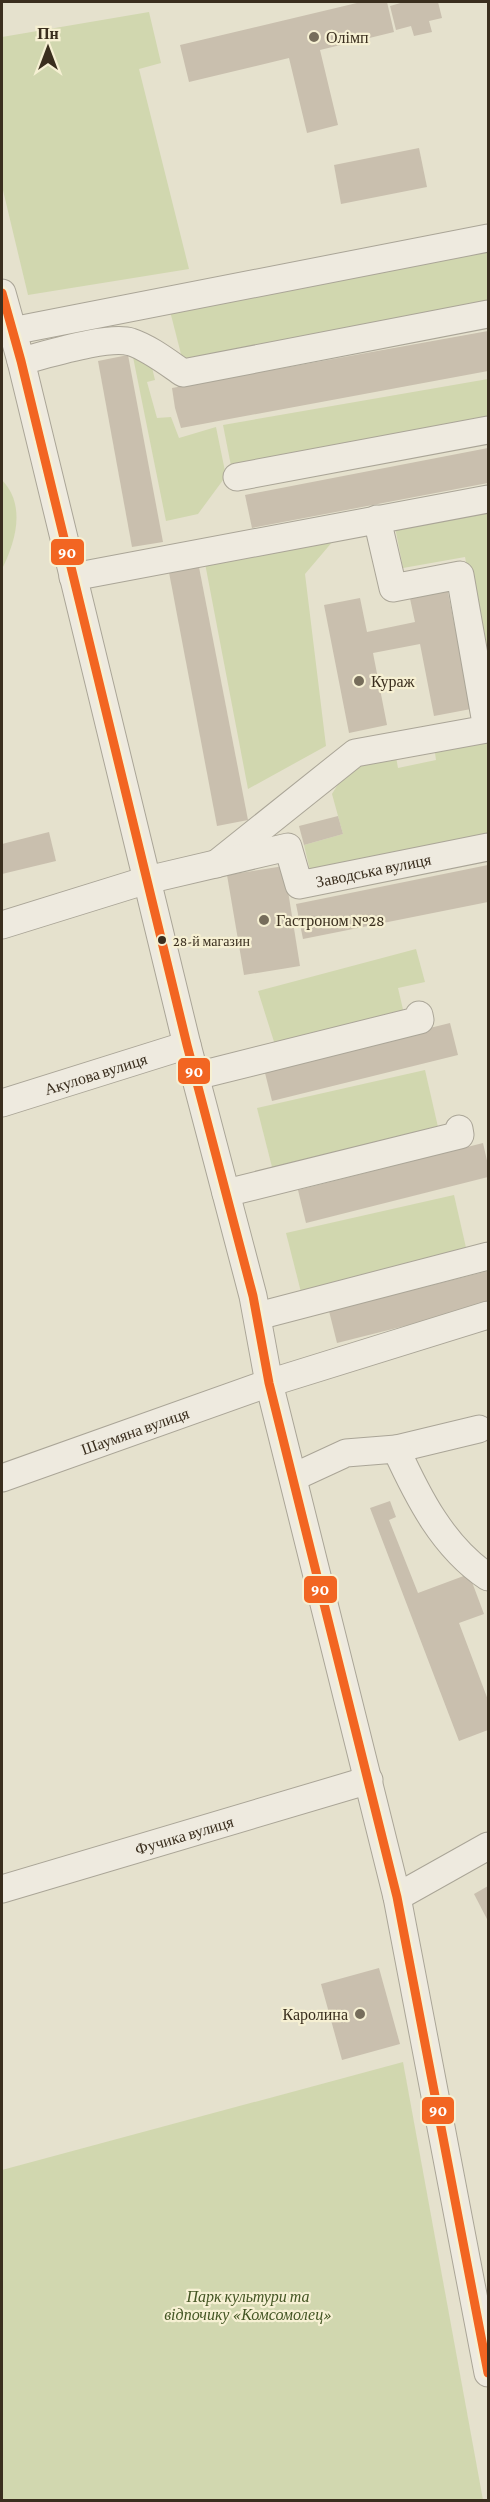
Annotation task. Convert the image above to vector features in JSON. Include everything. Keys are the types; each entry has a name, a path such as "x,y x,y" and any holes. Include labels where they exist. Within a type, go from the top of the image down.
{"street":[{"path":"12,331 489,238"},
{"path":"2,293 21,361 187,1045 258,1316 269,1383 397,1897 477,2258 489,2373"},
{"path":"21,361 109,340 130,342 160,357 183,373 489,314"},
{"path":"237,477 489,430"},
{"path":"73,577 489,499"},
{"path":"216,864 355,753 488,732 460,575 393,588 377,519"},
{"name":"Заводська вулиця","path":"2,925 147,880 288,847 299,885 489,847"},
{"path":"196,1076 420,1020 419,1015"},
{"name":"Акулова вулиця","path":"2,1103 187,1045"},
{"path":"226,1193 460,1135 459,1129"},
{"path":"258,1316 489,1256"},
{"name":"Шаумяна вулиця","path":"2,1478 269,1383 489,1315"},
{"path":"294,1477 346,1453 396,1449 479,1429"},
{"path":"396,1449 416,1493 440,1530 469,1564 489,1577"},
{"name":"Фучика вулиця","path":"2,1889 369,1780"},
{"path":"397,1897 489,1846"}],"green space":[{"path":"149,12 161,63 139,69 189,269 28,295 2,186 2,37"},
{"path":"488,247 488,305 183,362 170,311"},
{"path":"130,342 148,351 155,380 147,382 157,418 171,417 179,438 216,427 226,476 198,514 166,521"},
{"path":"488,379 488,420 232,471 223,425"},
{"path":"2,480 14,501 16,523 11,547 2,569"},
{"path":"488,504 488,681 465,557 403,568 394,522"},
{"path":"339,534 305,574 326,746 248,789 204,558"},
{"path":"488,736 488,847 313,883 304,845 343,834 332,794 351,768 364,759 394,746 398,768 436,760 433,739"},
{"path":"416,949 425,982 398,988 405,1018 276,1048 258,991"},
{"path":"425,1070 438,1127 273,1171 257,1108"},
{"path":"454,1195 467,1252 302,1296 286,1233"},
{"name":"Парк культури та відпочику «Комсомолец»","path":"403,2062 483,2500 2,2500 2,2170"}],"building":[{"path":"361,2 387,2 394,32 320,50 338,125 307,133 289,58 189,82 180,45"},
{"path":"404,2 438,2 442,18 429,21 432,32 414,36 411,26 396,30 390,6"},
{"path":"419,148 427,187 341,204 334,165"},
{"path":"488,331 488,371 181,428 175,408 172,388"},
{"path":"128,355 163,542 132,547 98,361"},
{"path":"488,448 488,483 252,528 245,495"},
{"path":"198,562 248,820 217,826 168,567"},
{"name":"Кураж","path":"446,582 471,709 434,716 420,644 373,653 387,725 349,733 324,605 360,598 367,632 415,622 408,589"},
{"path":"338,816 343,834 304,845 299,826"},
{"path":"49,832 56,861 2,874 2,844"},
{"path":"488,865 488,902 303,939 296,904"},
{"name":"Гастроном №28","path":"284,866 300,966 244,975 227,875"},
{"path":"450,1023 458,1055 272,1101 264,1069"},
{"path":"483,1143 488,1177 306,1223 298,1190"},
{"path":"488,1271 488,1305 337,1343 329,1311"},
{"path":"390,1501 396,1517 389,1520 418,1593 469,1574 484,1614 459,1623 488,1700 488,1730 459,1741 370,1508"},
{"path":"488,1886 488,1921 474,1894"},
{"name":"Каролина","path":"379,1968 400,2044 342,2060 321,1984"}],"transit line":[{"name":"90","path":"2,293 21,361 187,1045 253,1296 269,1383 397,1897 488,2373"}],"place":[{"name":"Олімп","path":"314,37"},
{"name":"Кураж","path":"359,681"},
{"name":"Гастроном №28","path":"264,920"},
{"name":"28-й магазин","path":"162,940"},
{"name":"Каролина","path":"360,2014"}]}
